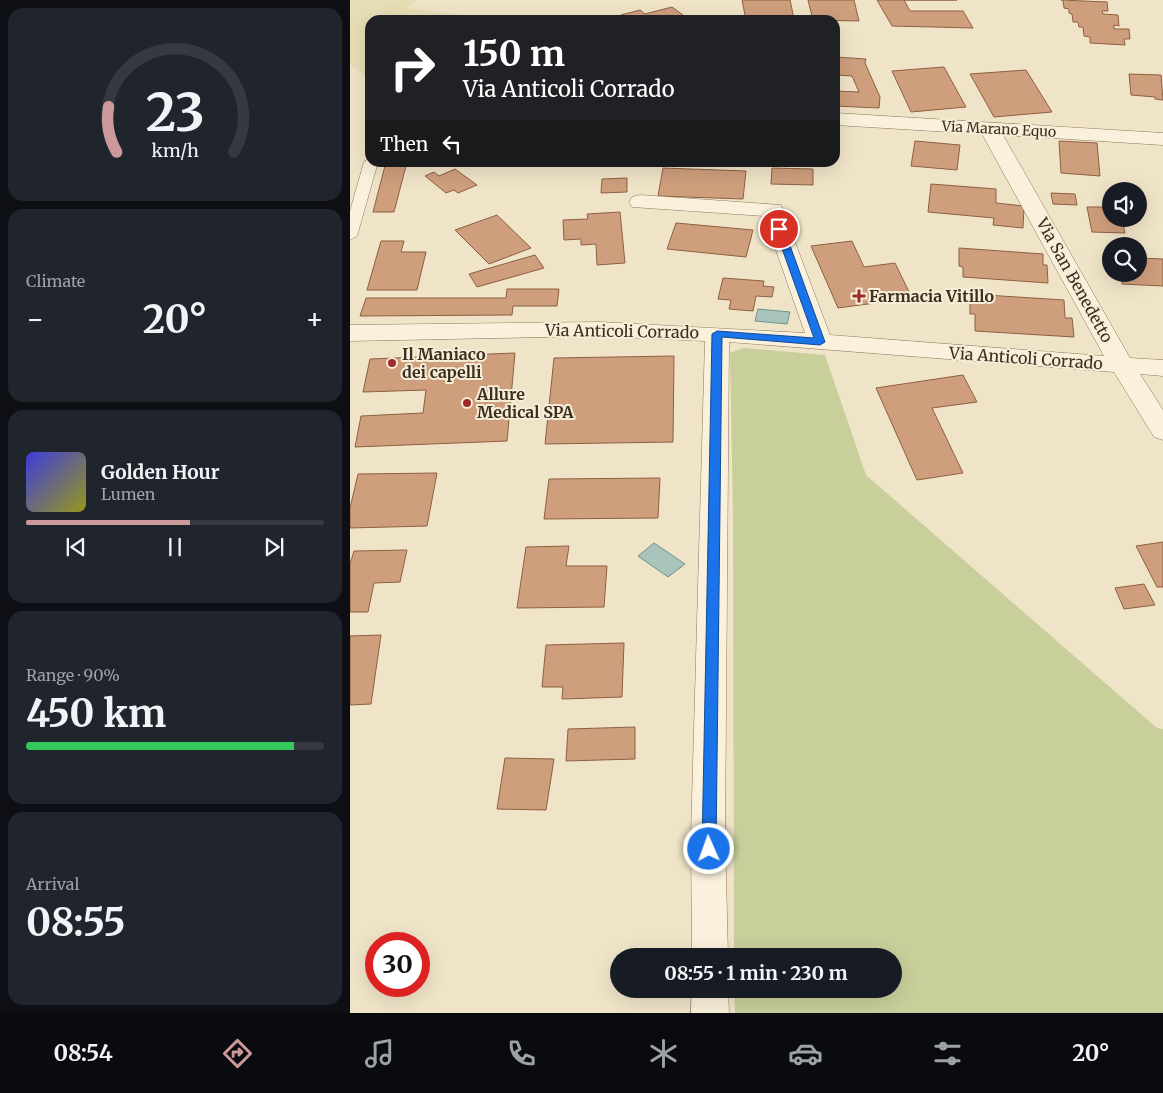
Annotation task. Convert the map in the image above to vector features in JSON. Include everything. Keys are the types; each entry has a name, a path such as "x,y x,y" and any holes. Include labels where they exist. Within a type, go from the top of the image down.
{"street":[{"name":"Via Marano Equo","path":"840,119 1163,139"},
{"name":"Via San Benedetto","path":"989,128 1122,365 1163,431"},
{"path":"640,202 773,210 820,342"},
{"name":"Via Anticoli Corrado","path":"350,333 599,329 717,334 1163,368"},
{"path":"710,948 708,836 717,334"},
{"path":"710,998 710,1013"}],"lane":[{"path":"350,236 370,167"}],"shaded area":[{"path":"350,0 416,0 407,8 459,15 365,15 365,76 350,65"}],"green space":[{"path":"744,348 825,355 866,475 1157,728 1163,729 1163,1013 735,1013 734,998 902,998 902,948 734,948 733,514 730,353"}],"water":[{"path":"758,309 790,312 787,324 755,321"},
{"path":"654,543 685,564 668,577 638,556"}],"building":[{"path":"742,0 790,0 793,15 745,15"},
{"path":"808,0 854,0 859,21 840,21 840,15 812,15"},
{"path":"877,0 904,0 910,11 963,11 973,28 892,26"},
{"path":"1063,0 1107,2 1108,11 1102,11 1103,14 1118,15 1119,26 1114,25 1114,29 1129,29 1130,39 1124,39 1125,45 1090,43 1090,37 1084,36 1083,27 1079,27 1078,22 1073,22 1069,9 1064,8"},
{"path":"672,7 683,15 621,15 640,10 645,14"},
{"path":"840,57 866,59 865,63 880,97 879,108 840,106 840,91 859,92 852,76 840,75"},
{"path":"944,67 966,107 911,112 892,71"},
{"path":"1026,70 1052,112 994,117 970,74"},
{"path":"1129,74 1161,75 1163,100 1155,99 1155,97 1131,95"},
{"path":"915,141 960,145 957,170 911,166"},
{"path":"1059,141 1097,143 1100,176 1061,173"},
{"path":"385,167 406,167 394,212 373,212"},
{"path":"663,168 746,171 743,199 658,196"},
{"path":"772,168 813,169 813,185 771,184"},
{"path":"455,169 477,185 458,193 454,190 446,193 425,176 434,172 439,176"},
{"path":"627,178 627,192 601,193 602,179"},
{"path":"931,184 996,189 996,203 1024,206 1023,228 993,225 994,218 928,212"},
{"path":"1051,193 1075,194 1077,205 1053,204"},
{"path":"1087,207 1102,207 1102,227 1124,227 1125,233 1092,232"},
{"path":"620,212 625,263 597,265 596,244 581,245 581,239 564,240 563,220 588,219 587,214"},
{"path":"497,215 531,248 489,264 455,230"},
{"path":"676,223 753,230 746,257 667,249"},
{"path":"381,241 404,241 401,252 426,252 417,290 367,290"},
{"path":"852,241 864,267 895,263 912,298 838,308 811,246"},
{"path":"959,248 1043,254 1043,265 1047,265 1048,283 963,277 963,267 959,266"},
{"path":"535,255 544,268 477,287 469,274"},
{"path":"1147,258 1163,259 1163,286 1122,284 1122,282 1147,282"},
{"path":"723,278 764,281 763,286 774,287 772,297 756,296 753,311 729,309 731,300 718,299"},
{"path":"507,289 559,289 557,306 513,306 512,315 360,316 366,298 506,298"},
{"path":"970,294 1064,300 1065,318 1072,318 1074,337 975,331 975,314 970,314"},
{"name":"Allure Medical SPA","path":"515,353 507,441 355,447 361,416 423,413 426,390 363,392 370,359"},
{"path":"674,356 673,442 545,444 554,358"},
{"path":"963,375 977,402 932,408 963,473 917,480 876,388"},
{"path":"437,473 427,526 350,528 350,508 358,474"},
{"path":"660,478 658,518 544,519 549,479"},
{"path":"1163,542 1163,587 1157,587 1136,546"},
{"path":"569,546 566,566 607,566 604,607 517,608 526,547"},
{"path":"407,550 400,582 374,583 368,612 350,612 350,564 354,551"},
{"path":"1144,584 1155,605 1124,609 1115,588"},
{"path":"381,635 371,704 350,705 350,636"},
{"path":"624,643 622,697 562,699 563,687 542,687 546,645"},
{"path":"635,727 635,759 566,761 568,729"},
{"path":"505,758 554,759 546,810 497,809"}],"place":[{"name":"Farmacia Vitillo","path":"859,296"},
{"name":"Il Maniaco dei capelli","path":"392,363"},
{"name":"Allure Medical SPA","path":"467,403"}],"route":[{"path":"709,849 717,334 820,342 779,229"}]}
